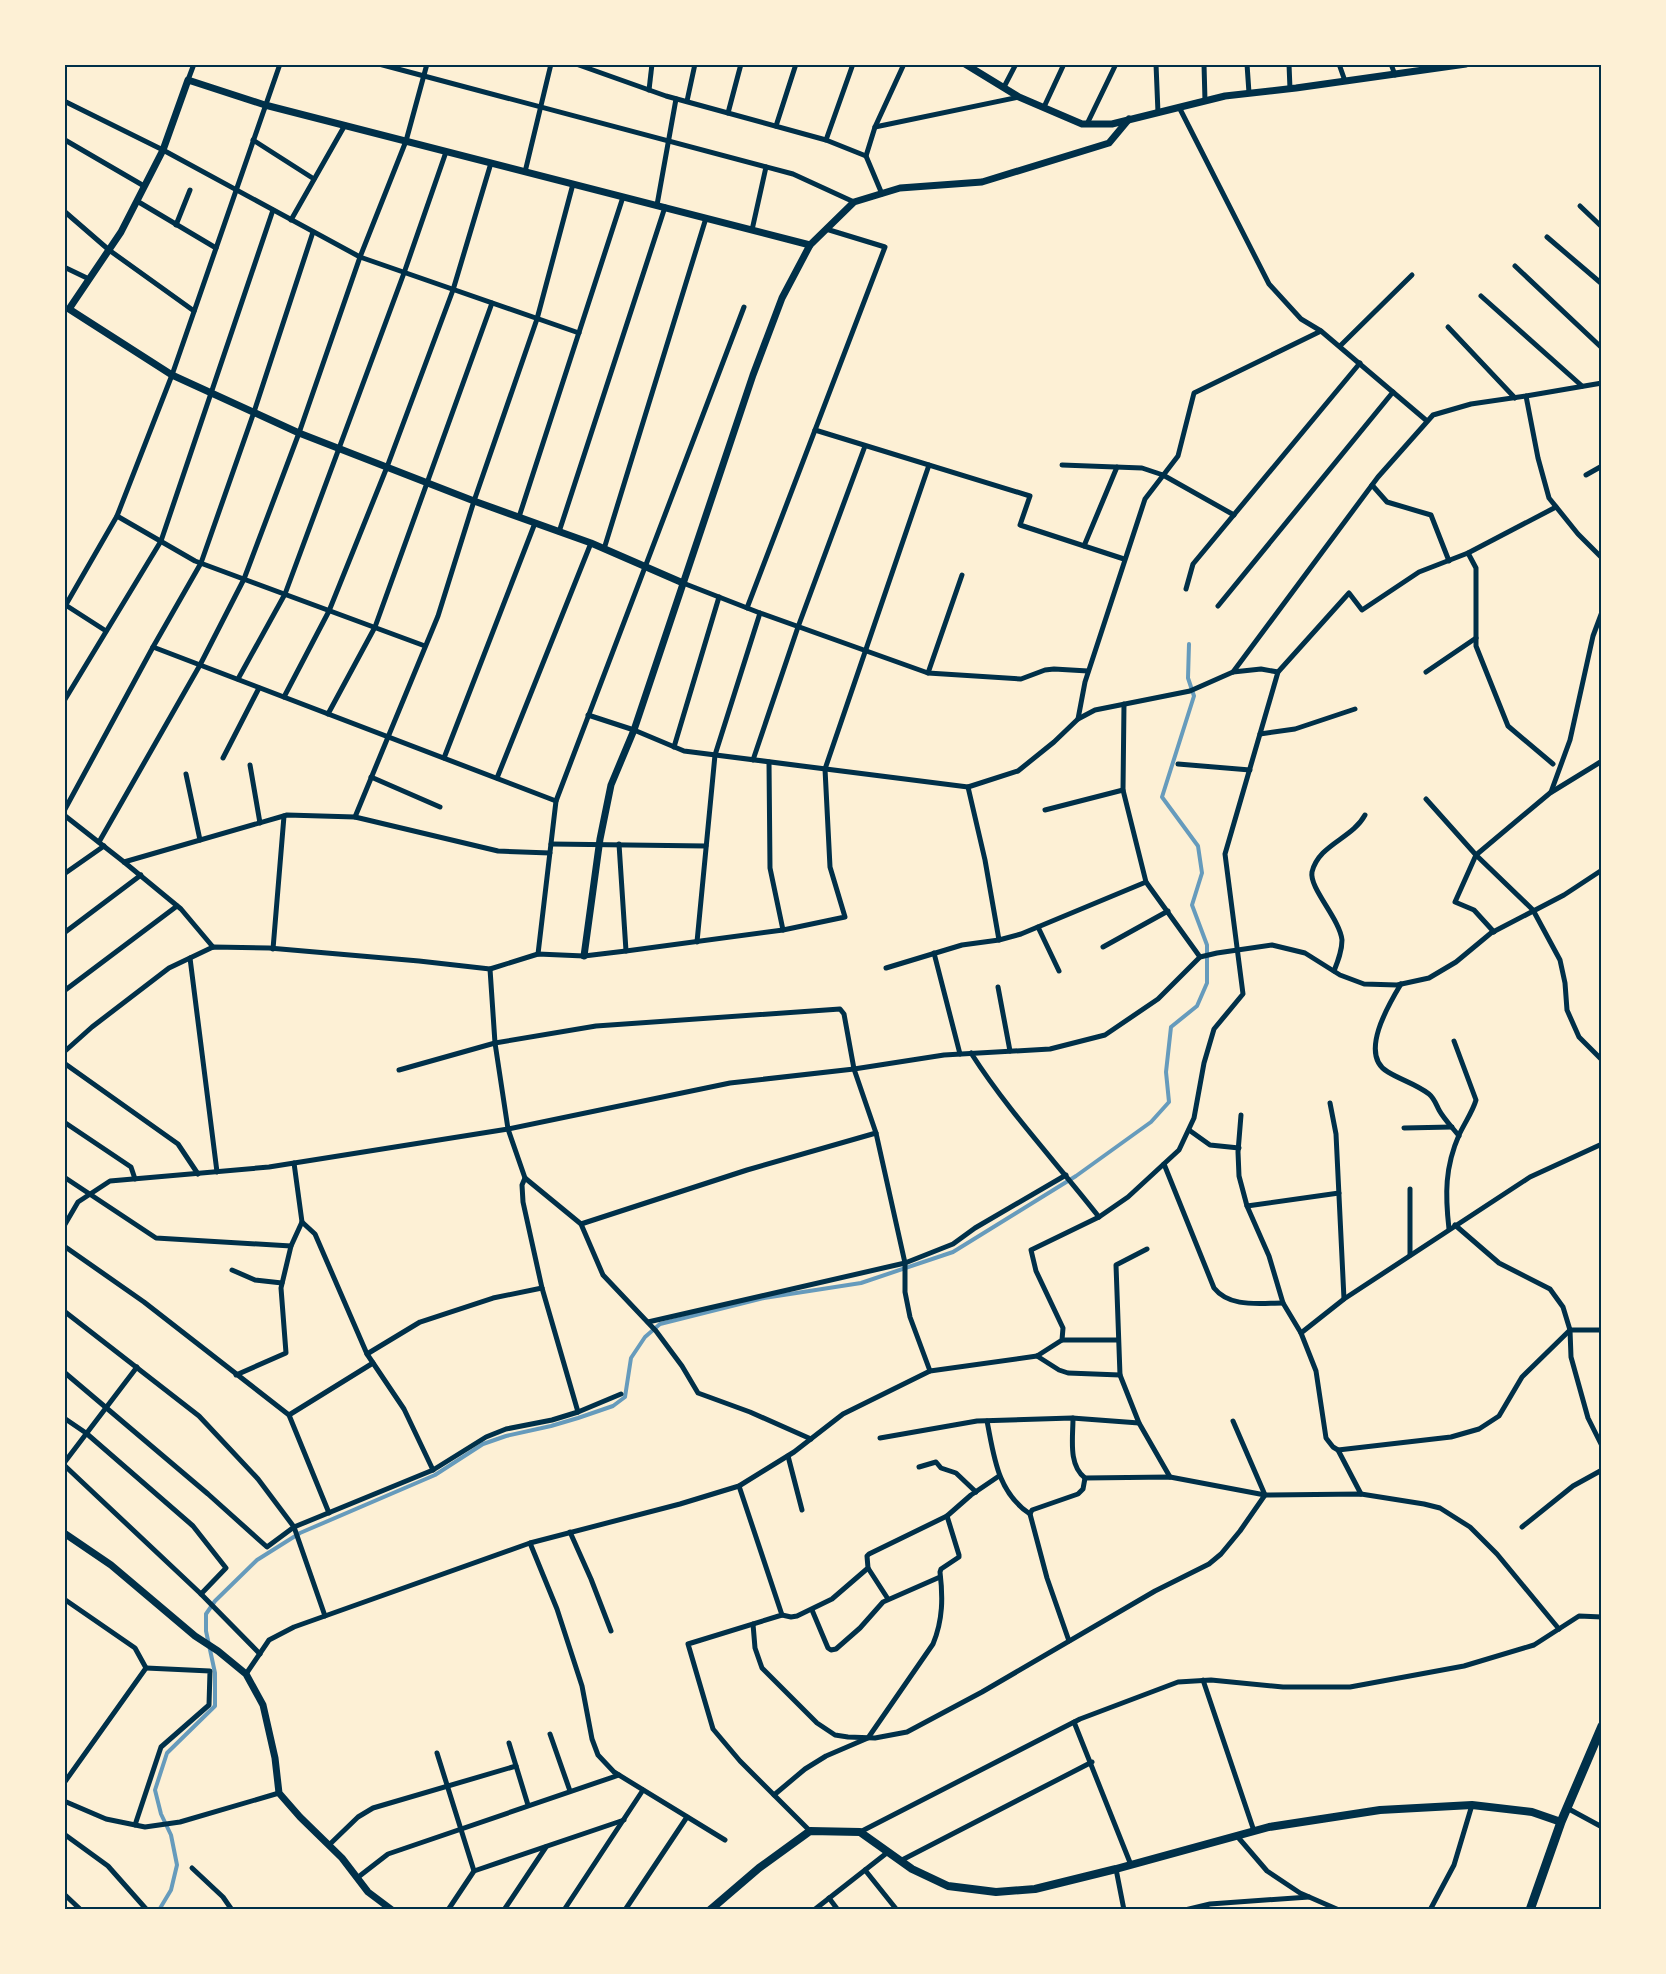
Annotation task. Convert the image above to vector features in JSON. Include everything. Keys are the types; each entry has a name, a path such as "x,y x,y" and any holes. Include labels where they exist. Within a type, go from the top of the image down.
{"main road":[{"path":"1530,1910 1561,1822 1602,1726"},
{"path":"710,1910 759,1868 810,1831 860,1832 912,1869 948,1886 996,1893 1035,1889 1269,1827 1380,1810 1472,1804 1532,1812 1561,1822"}],"street":[{"path":"64,316 121,232 137,201 163,150 194,64"},
{"path":"106,631 65,606 117,516 172,375 280,64"},
{"path":"379,64 793,174 854,202"},
{"path":"64,874 102,844 200,665 244,579 299,433 360,258 406,141 427,64"},
{"path":"525,172 551,64"},
{"path":"576,64 676,99 826,140 866,156"},
{"path":"649,90 652,64"},
{"path":"687,101 695,64"},
{"path":"728,113 741,64"},
{"path":"776,126 796,64"},
{"path":"826,140 853,64"},
{"path":"882,194 866,156 875,126 904,64"},
{"path":"965,64 1019,97 1082,124 1129,120 1225,96 1466,64"},
{"path":"1004,87 1016,64"},
{"path":"1044,107 1064,64"},
{"path":"1087,124 1116,64"},
{"path":"1156,64 1158,113"},
{"path":"1204,64 1205,101"},
{"path":"1248,64 1249,93"},
{"path":"1289,64 1290,89"},
{"path":"1339,64 1345,81"},
{"path":"1391,64 1395,75"},
{"path":"188,80 266,105 810,244"},
{"path":"875,126 1019,97"},
{"path":"559,532 661,206 676,99"},
{"path":"64,101 163,150 360,258 579,333"},
{"path":"1179,107 1269,284 1301,319 1322,331 1427,421"},
{"path":"584,956 599,844 611,785 634,730 782,298 810,244 854,202 900,188 982,182 1109,143 1129,120"},
{"path":"291,220 345,125"},
{"path":"65,140 144,186"},
{"path":"253,140 314,179"},
{"path":"238,679 285,594 404,273 446,152"},
{"path":"284,697 329,611 387,467 453,290 491,163"},
{"path":"752,230 766,167"},
{"path":"355,817 438,616 474,501 537,319 573,184"},
{"path":"176,225 190,190"},
{"path":"519,517 623,197"},
{"path":"137,201 216,248"},
{"path":"1580,206 1602,227"},
{"path":"64,701 161,541 273,210"},
{"path":"64,211 109,250 194,311"},
{"path":"604,549 706,218"},
{"path":"747,608 885,247 826,229"},
{"path":"213,947 177,906 64,813 201,563 254,412 313,232"},
{"path":"1547,237 1602,284"},
{"path":"1515,266 1602,348"},
{"path":"64,267 89,279"},
{"path":"1340,346 1412,274"},
{"path":"1481,296 1582,386"},
{"path":"328,714 375,627 492,303"},
{"path":"538,954 556,801 744,307"},
{"path":"69,309 172,375 299,433 474,501 591,543 683,583 798,627 928,673 1021,679 1045,670 1088,671"},
{"path":"1448,327 1515,398"},
{"path":"1078,719 1088,671 1145,499 1178,456 1194,393 1322,331"},
{"path":"1186,589 1193,564 1360,363"},
{"path":"1233,672 1372,485 1432,415 1471,404 1602,382"},
{"path":"1218,606 1393,392"},
{"path":"1526,396 1538,458 1549,498 1578,534 1602,558"},
{"path":"815,430 1030,496 1020,525 1124,559"},
{"path":"753,760 798,627 865,446"},
{"path":"64,1052 92,1027 169,968 213,947 273,949 490,969 538,954 584,956 626,951 783,930 845,917 830,867 825,769 929,465"},
{"path":"1062,465 1142,468 1163,475 1234,515"},
{"path":"1586,475 1602,466"},
{"path":"1084,546 1117,467"},
{"path":"1372,485 1386,502 1431,515 1449,561"},
{"path":"1062,1340 1063,1328 1036,1270 1031,1250 1099,1217 1128,1197 1179,1150 1194,1118 1204,1063 1214,1029 1243,994 1226,854 1278,672 1349,593 1362,610 1419,572 1468,553 1556,507"},
{"path":"117,516 201,563 425,646"},
{"path":"444,758 535,523"},
{"path":"497,778 591,543"},
{"path":"1468,553 1476,568 1476,646 1508,726 1553,764"},
{"path":"928,673 962,575"},
{"path":"674,747 718,597"},
{"path":"1550,793 1570,740 1593,636 1602,612"},
{"path":"697,942 716,755 760,613"},
{"path":"1426,672 1476,638"},
{"path":"153,647 556,801"},
{"path":"588,715 634,730 684,751 968,787 1018,771 1078,719 1095,710 1190,691 1233,672 1261,669 1278,672"},
{"path":"223,758 259,687"},
{"path":"1124,704 1123,790 1146,882 1201,956"},
{"path":"1260,734 1295,729 1355,710"},
{"path":"1494,932 1474,910 1455,902 1476,855 1550,793 1602,761"},
{"path":"769,762 770,868 783,930"},
{"path":"1178,764 1250,770"},
{"path":"250,765 260,823"},
{"path":"186,774 200,840"},
{"path":"371,777 440,807"},
{"path":"968,787 985,860 999,940"},
{"path":"1045,810 1123,790"},
{"path":"1426,798 1476,855 1533,910 1560,960 1567,1010 1580,1036 1602,1060"},
{"path":"1334,971 1342,948 1340,930 1317,890 1312,873 1326,849 1350,834 1365,815"},
{"path":"124,862 284,816 355,817 498,851 550,854"},
{"path":"273,949 284,816"},
{"path":"551,844 706,846"},
{"path":"619,844 626,951"},
{"path":"64,1226 78,1202 110,1181 294,1164 508,1129 730,1083 854,1070 960,1054 1050,1049 1105,1035 1158,999 1201,956 1237,949 1272,945 1305,953 1334,971 1364,984 1401,984 1429,978 1456,962 1494,932 1564,895 1602,870"},
{"path":"64,933 141,875"},
{"path":"886,968 962,945 999,940 1021,934 1146,882"},
{"path":"64,992 177,906"},
{"path":"1103,947 1168,911"},
{"path":"1038,927 1059,971"},
{"path":"934,953 960,1054"},
{"path":"190,958 217,1172"},
{"path":"490,969 495,1043 508,1129 525,1178 582,1224 603,1275 656,1331 698,1393 750,1412 811,1439"},
{"path":"1401,984 1377,1038 1376,1057 1386,1071 1419,1087 1432,1097 1459,1136"},
{"path":"998,987 1010,1051"},
{"path":"399,1070 495,1043 597,1026 838,1009 844,1014 854,1070 876,1133 905,1267 905,1292 910,1317 930,1371"},
{"path":"1449,1229 1446,1201 1447,1169 1476,1100 1454,1041"},
{"path":"971,1053 992,1086 1099,1217"},
{"path":"64,1063 178,1144 198,1173"},
{"path":"1330,1103 1336,1134 1344,1299"},
{"path":"1241,1114 1239,1176 1247,1206 1269,1256 1283,1303 1301,1333 1316,1371 1326,1438 1338,1450 1362,1494"},
{"path":"64,1122 131,1167 135,1179"},
{"path":"1404,1128 1452,1127"},
{"path":"1189,1130 1210,1145 1239,1148"},
{"path":"582,1224 747,1170 876,1133"},
{"path":"1301,1333 1344,1299 1530,1177 1602,1144"},
{"path":"236,1375 286,1353 282,1283 291,1246 302,1222 294,1164"},
{"path":"1164,1164 1214,1288 1221,1296 1231,1301 1283,1303"},
{"path":"64,1177 156,1238 291,1246"},
{"path":"525,1178 522,1185 523,1202 542,1288 578,1412"},
{"path":"649,1323 905,1267 953,1244 975,1228 1069,1178"},
{"path":"1410,1189 1410,1255"},
{"path":"1247,1206 1339,1193"},
{"path":"302,1222 315,1234 367,1354 404,1409 433,1470"},
{"path":"1455,1225 1499,1263 1550,1289 1563,1307 1570,1330 1571,1357 1588,1418 1602,1446"},
{"path":"64,1246 144,1302 289,1415 329,1513"},
{"path":"1147,1249 1116,1265 1120,1375 1139,1423 1170,1478"},
{"path":"232,1270 255,1280 282,1283"},
{"path":"367,1354 420,1322 493,1298 542,1288"},
{"path":"64,1311 199,1416 258,1479 294,1529 325,1616"},
{"path":"1338,1450 1451,1437 1479,1429 1499,1416 1522,1377 1570,1330 1602,1330"},
{"path":"246,1674 269,1640 294,1627 530,1543 680,1504 739,1486 788,1456 843,1414 930,1371 1037,1356 1062,1340 1117,1340"},
{"path":"1037,1356 1068,1373 1120,1375"},
{"path":"289,1415 373,1363"},
{"path":"137,1367 64,1464 207,1599 260,1654"},
{"path":"64,1372 267,1547 294,1529 433,1470 486,1437 506,1429 552,1420 578,1412 621,1394"},
{"path":"64,1418 86,1434 193,1526 226,1568 201,1594"},
{"path":"880,1438 987,1421 1073,1418 1139,1423"},
{"path":"1073,1418 1075,1468 1085,1478 1170,1478 1265,1495 1362,1494 1440,1508 1470,1527 1497,1554 1559,1629"},
{"path":"987,1421 999,1476 1022,1509 1030,1514 1047,1578 1069,1641"},
{"path":"1233,1422 1265,1495"},
{"path":"788,1456 802,1510"},
{"path":"919,1467 936,1462 941,1468 956,1473 976,1492"},
{"path":"1522,1527 1573,1486 1602,1470"},
{"path":"888,1599 868,1568 867,1556 947,1516 999,1476"},
{"path":"1030,1514 1032,1510 1078,1494 1083,1489 1085,1478"},
{"path":"739,1486 782,1615"},
{"path":"753,1624 755,1648 762,1668 817,1723 834,1735 868,1738 907,1732 1155,1591 1209,1564 1221,1554 1240,1531 1265,1495"},
{"path":"774,1795 805,1769 826,1756 868,1738 933,1644 942,1604 941,1569 959,1557 947,1516"},
{"path":"570,1532 611,1631"},
{"path":"64,1533 111,1565 195,1636 246,1674 263,1705 275,1758 279,1793 342,1858 368,1892 392,1910"},
{"path":"530,1543 557,1609 582,1686 592,1739 598,1755 619,1775 724,1840"},
{"path":"810,1831 740,1761 714,1729 688,1644 782,1615 791,1617 812,1610 832,1599 868,1568"},
{"path":"812,1610 828,1648 836,1649 860,1628 876,1608 888,1599 940,1577"},
{"path":"64,1599 135,1648 146,1668"},
{"path":"860,1832 1074,1722 1178,1682 1203,1680 1283,1687 1350,1687 1464,1666 1534,1645 1579,1616 1602,1617"},
{"path":"64,1783 146,1668"},
{"path":"135,1825 161,1747 208,1705 210,1671 146,1668"},
{"path":"1203,1680 1254,1831"},
{"path":"1074,1722 1092,1762 1131,1865"},
{"path":"550,1734 570,1791"},
{"path":"509,1743 528,1805"},
{"path":"437,1753 474,1871"},
{"path":"900,1861 1092,1762"},
{"path":"329,1845 358,1817 373,1808 516,1766"},
{"path":"357,1878 388,1854 619,1775"},
{"path":"564,1910 644,1790"},
{"path":"64,1801 106,1819 145,1827 158,1827 279,1793"},
{"path":"1430,1910 1454,1865 1472,1804"},
{"path":"1567,1808 1602,1827"},
{"path":"625,1910 687,1816"},
{"path":"448,1910 474,1871 624,1820"},
{"path":"64,1834 108,1866 147,1910"},
{"path":"1237,1836 1267,1871 1300,1893 1339,1910"},
{"path":"504,1910 546,1847"},
{"path":"814,1910 888,1852"},
{"path":"192,1868 223,1897 232,1910"},
{"path":"1116,1869 1124,1910"},
{"path":"865,1870 897,1910"},
{"path":"64,1894 81,1910"},
{"path":"1185,1910 1210,1904 1310,1897"},
{"path":"829,1898 837,1910"}],"waterway":[{"path":"159,1910 171,1890 177,1865 171,1835 161,1814 155,1790 167,1753 215,1706 215,1673 206,1631 206,1614 215,1601 257,1560 300,1533 435,1475 483,1444 506,1436 551,1426 613,1406 625,1397 631,1358 645,1337 660,1324 764,1298 861,1283 953,1252 1076,1176 1151,1122 1169,1102 1166,1072 1171,1027 1197,1006 1207,983 1207,945 1192,905 1202,873 1198,846 1162,797 1194,696 1188,678 1189,644"}]}
